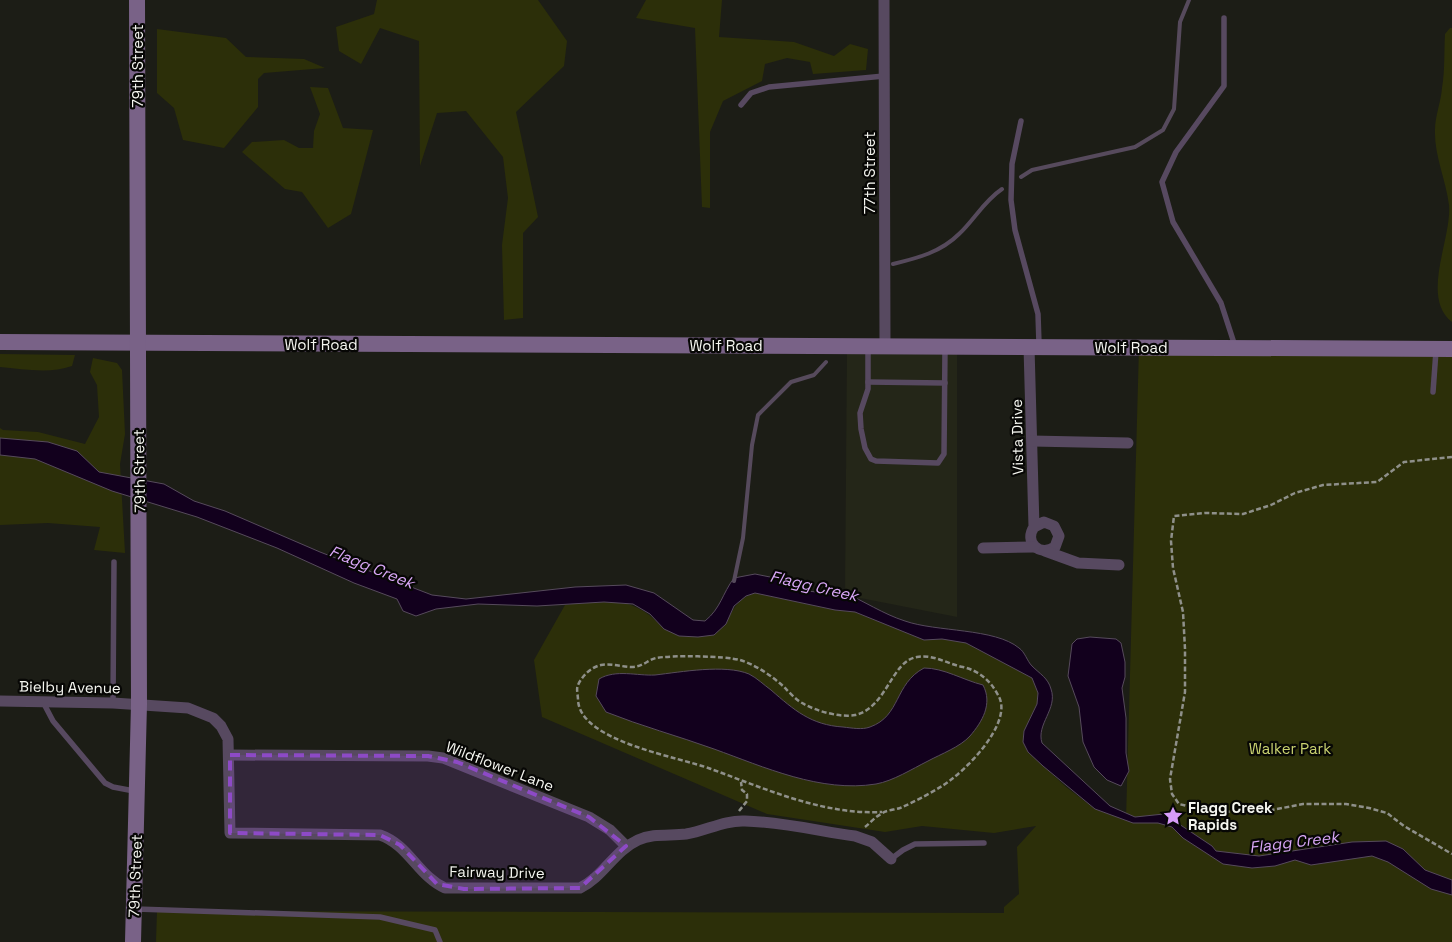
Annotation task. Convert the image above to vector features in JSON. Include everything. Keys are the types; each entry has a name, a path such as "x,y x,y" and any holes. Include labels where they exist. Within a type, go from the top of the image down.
{"street":[{"name":"79th Street","path":"133,942 139,704 140,525 137,0"},
{"name":"77th Street","path":"884,0 885,346"},
{"name":"Wolf Road","path":"0,342 1444,348"},
{"name":"Vista Drive","path":"1034,347 1032,442 1034,527 1030,537 1039,549"},
{"path":"1032,442 1128,443"},
{"path":"983,548 1050,550 1058,542 1058,531 1054,526 1044,522 1034,527"},
{"path":"1039,549 1078,563 1119,566"},
{"name":"Bielby Avenue","path":"0,701 139,704"},
{"name":"Fairway Drive","path":"139,704 188,708 201,712 221,726 228,739 230,755 230,833 380,835 400,845 429,878 445,888 580,888 596,878 626,846 647,836 688,834 745,820 855,836 872,842 890,859"},
{"name":"Wildflower Lane","path":"230,755 428,756 443,758 589,817 610,830 626,846"}],"lane":[{"path":"1224,18 1224,86 1176,152 1162,182 1173,222 1220,303 1235,348"},
{"path":"741,105 751,93 769,87 884,76"},
{"path":"1021,121 1012,164 1012,200 1014,230 1038,314 1034,347"},
{"path":"868,346 868,390 860,413 865,448 871,459 876,461 938,462 944,454 945,346"},
{"path":"1433,392 1444,348"},
{"path":"868,382 945,383"},
{"path":"113,703 114,562"},
{"path":"43,702 53,721 105,782 113,787 137,791"},
{"path":"890,859 915,844 984,844"},
{"path":"134,909 380,917 435,930 440,942"}],"path":[{"path":"1452,457 1404,462 1377,482 1323,485 1295,493 1271,506 1243,514 1174,516 1171,540 1173,568 1183,612 1185,692 1170,779 1172,794 1179,804 1208,811 1272,810 1303,804 1346,804 1369,808 1387,813 1404,826 1452,854"},
{"path":"916,657 935,657 953,665 973,670 990,681 1001,699 1002,714 994,734 977,754 944,785 904,806 882,812 843,811 810,803 741,782 710,768 654,753 602,732 583,714 578,706 577,686 589,670 602,665 642,666 655,658 737,660 752,665 778,681 803,704 831,713 853,716 875,705 900,668 916,657"},
{"path":"732,822 747,801 747,794 742,790 741,782"},
{"path":"855,836 882,812"}],"highlighted area":[{"path":"230,755 428,756 457,762 589,817 626,846 580,888 464,889 437,884 400,845 380,835 230,833"}],"shaded area":[{"path":"847,351 957,352 957,617 845,595"},
{"path":"0,438 48,442 77,451 99,472 164,484 194,501 225,511 320,552 432,595 466,599 575,587 626,585 654,593 693,620 705,621 715,611 734,578 755,574 795,582 808,591 832,594 843,592 905,621 995,637 1021,650 1030,664 1050,685 1052,703 1042,729 1042,743 1110,806 1135,817 1164,814 1212,846 1216,851 1259,856 1352,842 1386,841 1403,849 1425,870 1452,880 1452,895 1431,889 1388,862 1372,856 1311,865 1295,860 1275,866 1252,868 1223,864 1183,838 1172,827 1158,823 1133,823 1095,809 1043,766 1028,752 1023,742 1024,731 1037,704 1038,693 1032,678 966,643 942,639 924,640 855,612 835,610 755,593 746,596 734,606 726,624 714,635 698,637 679,636 664,629 650,614 633,604 604,602 537,606 478,604 436,609 416,616 403,611 397,599 354,583 277,548 197,517 112,491 35,459 0,455"},
{"path":"1090,637 1116,639 1121,643 1125,662 1125,677 1122,688 1129,771 1121,786 1107,780 1094,767 1083,742 1079,707 1068,676 1072,644 1077,639"},
{"path":"924,668 946,672 983,685 987,699 982,719 970,736 950,750 889,780 876,784 855,786 814,782 793,777 633,722 606,712 596,696 599,679 612,674 655,675 716,669 739,671 752,676 795,710 812,720 832,726 864,728 880,722 887,715 893,708 907,682"}],"green space":[{"path":"377,0 538,0 567,41 564,66 516,112 538,217 523,233 523,318 504,320 502,245 508,198 503,157 466,111 437,113 420,166 419,41 380,28 361,64 339,51 336,27 374,14"},
{"path":"646,0 722,0 719,37 794,42 834,56 850,44 868,49 866,70 813,74 810,62 787,58 765,64 762,81 723,101 710,132 710,208 702,207 695,28 636,18"},
{"path":"1452,28 1452,322 1443,311 1438,298 1438,283 1449,219 1449,205 1435,139 1436,120 1443,82 1445,34"},
{"path":"157,29 226,38 246,57 304,59 325,68 264,73 258,79 258,107 224,148 183,140 174,108 157,93"},
{"path":"310,87 328,88 343,128 373,130 351,214 328,228 302,192 285,189 242,152 252,142 284,140 299,148 313,148 314,131 320,114"},
{"name":"Walker Park","path":"1139,347 1452,352 1452,942 156,942 157,911 1004,913 1004,907 1019,894 1017,847 1036,826 994,833 922,826 885,832 767,814 542,717 534,660 565,605 619,602 641,610 664,629 726,624 740,601 755,593 835,610 855,612 924,640 942,639 966,643 1032,678 1038,693 1037,704 1024,731 1023,742 1028,752 1066,787 1095,809 1126,820"},
{"path":"0,354 75,355 72,366 55,370 36,370 0,367"},
{"path":"93,358 117,363 122,370 125,434 120,464 125,553 94,550 100,527 48,523 0,525 0,428 3,430 38,432 85,444 99,417 97,385 90,372"}],"waterway":[{"path":"1021,177 1032,170 1135,147 1163,130 1174,109 1180,22 1189,0"},
{"path":"893,264 920,257 945,245 959,234 990,199 1002,189"},
{"path":"734,581 743,538 752,445 758,415 791,382 814,375 826,362"}],"place":[{"name":"Flagg Creek Rapids","path":"1173,816"}],"water label":[{"name":"Flagg Creek","path":"372,567"},
{"name":"Flagg Creek","path":"814,586"},
{"name":"Flagg Creek","path":"1294,842"}]}
